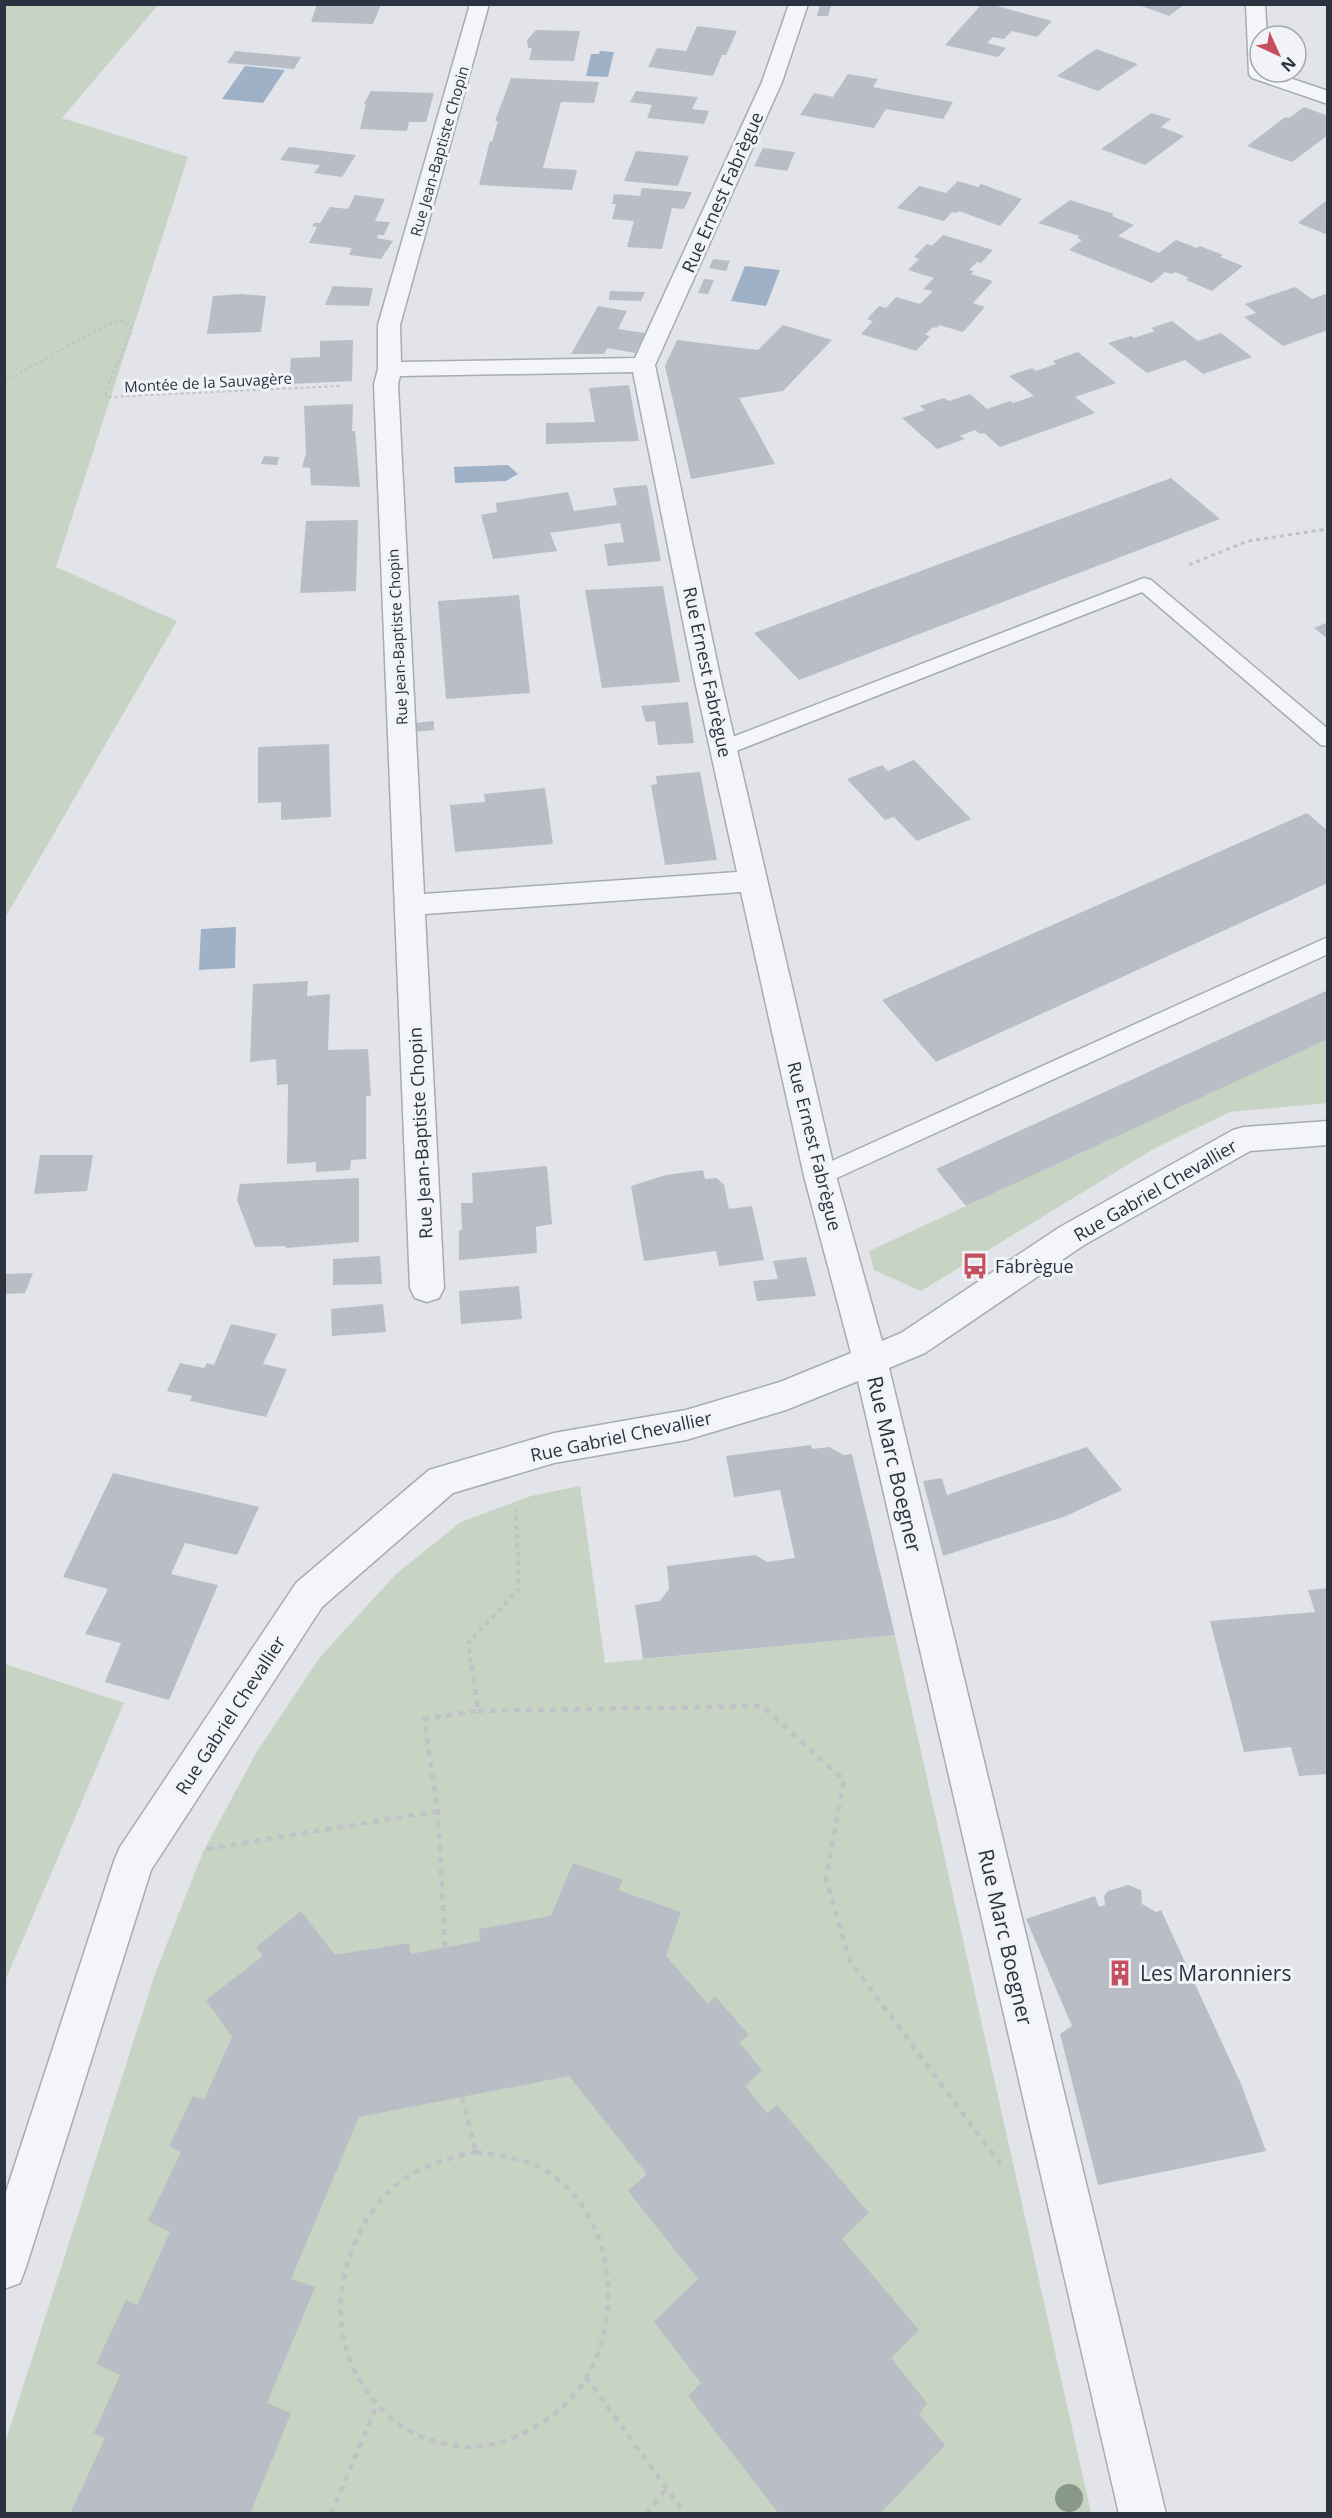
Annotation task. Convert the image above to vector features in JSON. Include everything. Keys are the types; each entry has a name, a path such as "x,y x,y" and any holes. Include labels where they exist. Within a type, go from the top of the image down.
{"street":[{"name":"Rue Jean-Baptiste Chopin","path":"427,1288 388,376 389,325 480,4"},
{"name":"Rue Ernest Fabrègue","path":"799,4 771,82 643,365 708,681 820,1176 870,1360"},
{"path":"1255,4 1259,74 1328,98"},
{"path":"388,376 643,365"},
{"path":"409,905 753,881"},
{"name":"Rue Gabriel Chevallier","path":"4,2267 134,1862 309,1595 442,1481 554,1448 686,1425 786,1395 913,1343 1072,1236 1244,1139 1328,1133"},
{"name":"Rue Marc Boegner","path":"870,1360 1143,2514"}],"lane":[{"path":"724,748 1144,584 1328,740"},
{"path":"820,1176 1328,945"}],"path":[{"name":"Montée de la Sauvagère","path":"4,381 106,326 122,321 131,325 131,331 105,392 108,397 388,376"},
{"path":"1144,584 1248,541 1328,529"},
{"path":"478,1711 468,1643 519,1589 513,1460"},
{"path":"445,1947 438,1811 424,1719 478,1711 762,1706 844,1780 826,1879 850,1961 1006,2172 1061,2168"},
{"path":"134,1862 438,1811"},
{"path":"462,2097 476,2152"},
{"path":"476,2152 517,2158 553,2175 583,2205 602,2243 610,2288 604,2334 586,2378 546,2420 517,2438 474,2448 431,2442 392,2421 362,2388 344,2347 340,2301 348,2256 369,2216 399,2182 436,2161 476,2152"},
{"path":"586,2378 685,2514"},
{"path":"331,2514 377,2405"},
{"path":"646,2514 666,2489"}],"green space":[{"path":"5,4 158,5 62,118 188,157 56,567 177,621 5,918"},
{"path":"1327,1039 1327,1103 1230,1112 1155,1148 921,1291 874,1270 869,1251"},
{"path":"580,1486 605,1663 895,1635 1091,2513 5,2514 5,2443 155,1974 203,1852 256,1753 320,1657 396,1574 461,1522 531,1496"},
{"path":"4,1664 124,1703 5,1981"}],"water":[{"path":"600,51 614,52 608,77 586,76 591,54 599,54"},
{"path":"245,66 285,70 263,103 222,99"},
{"path":"745,266 780,270 766,306 731,301"},
{"path":"508,465 518,474 506,481 455,483 454,467"},
{"path":"236,927 235,968 199,970 201,929"}],"building":[{"path":"317,4 381,4 373,24 311,22"},
{"path":"982,4 1052,21 1037,37 1012,31 1004,39 993,37 987,43 1006,48 998,57 945,45"},
{"path":"1136,4 1185,4 1169,16"},
{"path":"820,5 831,6 828,16 817,16"},
{"path":"697,26 737,31 726,55 722,55 713,76 648,67 657,48 686,51"},
{"path":"536,30 580,31 574,61 529,60 532,48 528,48 527,40"},
{"path":"1096,49 1138,64 1098,91 1057,76"},
{"path":"235,51 301,57 294,69 227,63"},
{"path":"848,74 878,79 873,87 953,102 943,119 886,109 874,128 800,115 814,93 833,97"},
{"path":"511,78 599,82 594,103 561,102 543,168 577,170 572,190 479,185 490,141 492,142 498,121 495,121"},
{"path":"371,91 434,93 426,122 409,122 407,131 360,129 366,104 364,104"},
{"path":"636,91 698,97 692,109 709,111 704,124 647,118 652,105 630,102"},
{"path":"1304,107 1328,116 1328,135 1292,162 1247,146 1285,117 1289,118"},
{"path":"1151,113 1171,119 1161,127 1184,136 1145,165 1101,149"},
{"path":"289,147 356,155 342,177 314,173 320,165 280,160"},
{"path":"763,148 795,152 787,171 754,166"},
{"path":"636,151 689,156 678,186 624,181"},
{"path":"958,181 978,187 981,184 1022,199 1000,226 959,211 952,212 944,221 897,208 919,186 946,193"},
{"path":"642,188 692,192 684,209 672,208 662,249 627,247 634,221 612,219 616,204 612,204 614,194 640,196"},
{"path":"355,195 385,199 375,221 390,222 384,235 378,235 377,238 393,241 381,259 349,255 352,248 309,243 317,227 312,226 314,223 320,223 330,207 348,209"},
{"path":"1328,199 1328,235 1298,223"},
{"path":"1070,200 1114,214 1112,216 1134,225 1118,236 1159,253 1176,240 1197,248 1200,246 1243,266 1212,291 1186,280 1189,278 1175,272 1172,274 1165,272 1152,283 1069,250 1082,240 1077,238 1080,236 1038,223"},
{"path":"943,235 993,250 981,263 977,262 969,270 974,271 971,274 993,281 973,303 985,307 963,332 939,325 936,328 933,327 925,335 930,336 916,351 861,334 873,321 867,319 879,306 886,308 896,297 920,304 933,291 923,289 934,278 908,270 919,259 914,257 927,244 932,246"},
{"path":"713,259 730,261 726,271 709,268"},
{"path":"704,279 714,280 708,294 698,293"},
{"path":"333,286 373,288 369,306 325,305"},
{"path":"1295,287 1312,299 1328,293 1328,330 1283,346 1244,317 1256,313 1245,304"},
{"path":"610,291 645,292 641,301 609,300"},
{"path":"241,294 266,296 261,332 207,334 213,296"},
{"path":"598,306 627,311 618,329 645,333 635,353 607,348 604,354 571,354"},
{"path":"1172,321 1198,341 1221,333 1252,357 1203,374 1185,360 1147,373 1108,343 1155,331 1151,328"},
{"path":"783,325 832,340 783,391 739,398 775,464 691,479 665,366 677,340 758,350"},
{"path":"353,340 352,381 289,384 291,358 320,357 320,341"},
{"path":"1078,352 1116,383 1075,397 1095,413 1000,447 984,433 980,434 975,430 960,436 965,439 937,449 902,418 925,410 920,406 944,398 949,401 970,394 987,409 1034,396 1009,376 1032,368 1036,371 1056,364 1053,361"},
{"path":"629,385 639,441 546,444 546,423 595,422 589,388"},
{"path":"353,404 352,431 355,431 360,487 311,485 310,468 302,467 306,454 304,406"},
{"path":"264,456 279,457 277,465 261,464"},
{"path":"1171,478 1220,519 799,680 754,633"},
{"path":"647,485 661,561 608,566 604,544 624,542 620,523 550,533 557,551 493,559 481,515 497,512 496,503 568,492 574,511 617,505 613,488"},
{"path":"358,520 356,591 300,593 306,521"},
{"path":"663,586 680,682 602,688 585,590"},
{"path":"519,595 530,693 446,699 438,601"},
{"path":"1328,622 1328,639 1314,628"},
{"path":"688,702 694,743 658,745 655,721 646,722 641,706"},
{"path":"434,721 434,730 414,732 414,723"},
{"path":"329,744 331,817 281,820 281,802 258,803 258,747"},
{"path":"914,760 971,819 917,841 894,817 885,820 847,779 882,765 888,771"},
{"path":"700,772 717,860 665,865 651,785 657,784 656,776"},
{"path":"545,788 553,844 455,852 450,805 485,802 484,794"},
{"path":"1307,813 1328,831 1328,883 936,1062 882,1000"},
{"path":"308,981 307,996 330,994 328,1050 368,1049 371,1096 366,1096 366,1159 351,1160 350,1170 316,1172 316,1162 287,1164 288,1084 277,1085 276,1059 250,1062 253,984"},
{"path":"1328,990 1328,1039 966,1206 936,1169"},
{"path":"40,1155 93,1155 87,1191 34,1194"},
{"path":"547,1166 552,1224 536,1227 537,1253 459,1260 459,1230 462,1230 461,1203 473,1203 472,1173"},
{"path":"703,1170 705,1179 717,1178 724,1185 729,1209 752,1206 764,1260 719,1266 716,1251 644,1261 631,1186 666,1175"},
{"path":"359,1178 359,1242 286,1248 286,1246 255,1247 237,1200 240,1184"},
{"path":"380,1256 382,1284 333,1285 333,1259"},
{"path":"806,1257 816,1296 757,1301 753,1281 778,1279 773,1261"},
{"path":"33,1273 25,1293 4,1294 4,1274"},
{"path":"519,1286 522,1319 461,1324 459,1291"},
{"path":"383,1304 386,1332 332,1336 331,1309"},
{"path":"231,1324 277,1334 263,1364 287,1369 266,1417 190,1401 192,1396 167,1391 180,1363 204,1368 207,1363 214,1365"},
{"path":"811,1445 812,1449 829,1447 844,1455 852,1454 895,1635 643,1659 635,1605 660,1601 669,1589 667,1566 755,1555 767,1562 795,1558 780,1490 734,1497 726,1456"},
{"path":"1087,1447 1122,1490 1066,1516 943,1556 923,1481 942,1478 947,1495"},
{"path":"113,1473 259,1507 237,1555 185,1543 171,1574 218,1585 169,1700 105,1682 121,1643 85,1634 108,1589 63,1577"},
{"path":"1328,1588 1328,1774 1299,1776 1291,1747 1244,1752 1210,1621 1315,1612 1308,1590"},
{"path":"573,1863 623,1880 618,1890 681,1912 666,1956 708,2004 715,1996 749,2035 739,2042 762,2070 745,2086 767,2113 777,2105 869,2213 842,2239 919,2330 891,2358 927,2403 919,2414 945,2445 880,2514 779,2514 688,2396 701,2383 654,2322 698,2279 628,2191 647,2174 569,2076 359,2117 291,2279 315,2287 267,2403 291,2413 250,2514 70,2514 105,2438 94,2433 120,2375 96,2364 126,2300 137,2305 170,2232 148,2221 181,2152 169,2146 193,2096 204,2100 232,2037 206,2000 263,1956 256,1947 301,1911 335,1955 409,1943 411,1954 480,1941 479,1929 551,1916"},
{"name":"Les Maronniers","path":"1128,1885 1141,1890 1142,1904 1156,1912 1161,1910 1241,2084 1266,2151 1098,2185 1060,2034 1072,2026 1026,1919 1095,1896 1099,1907 1105,1905 1104,1896 1108,1891"}],"place":[{"name":"Fabrègue","path":"975,1266"},
{"name":"Les Maronniers","path":"1120,1973"}]}
